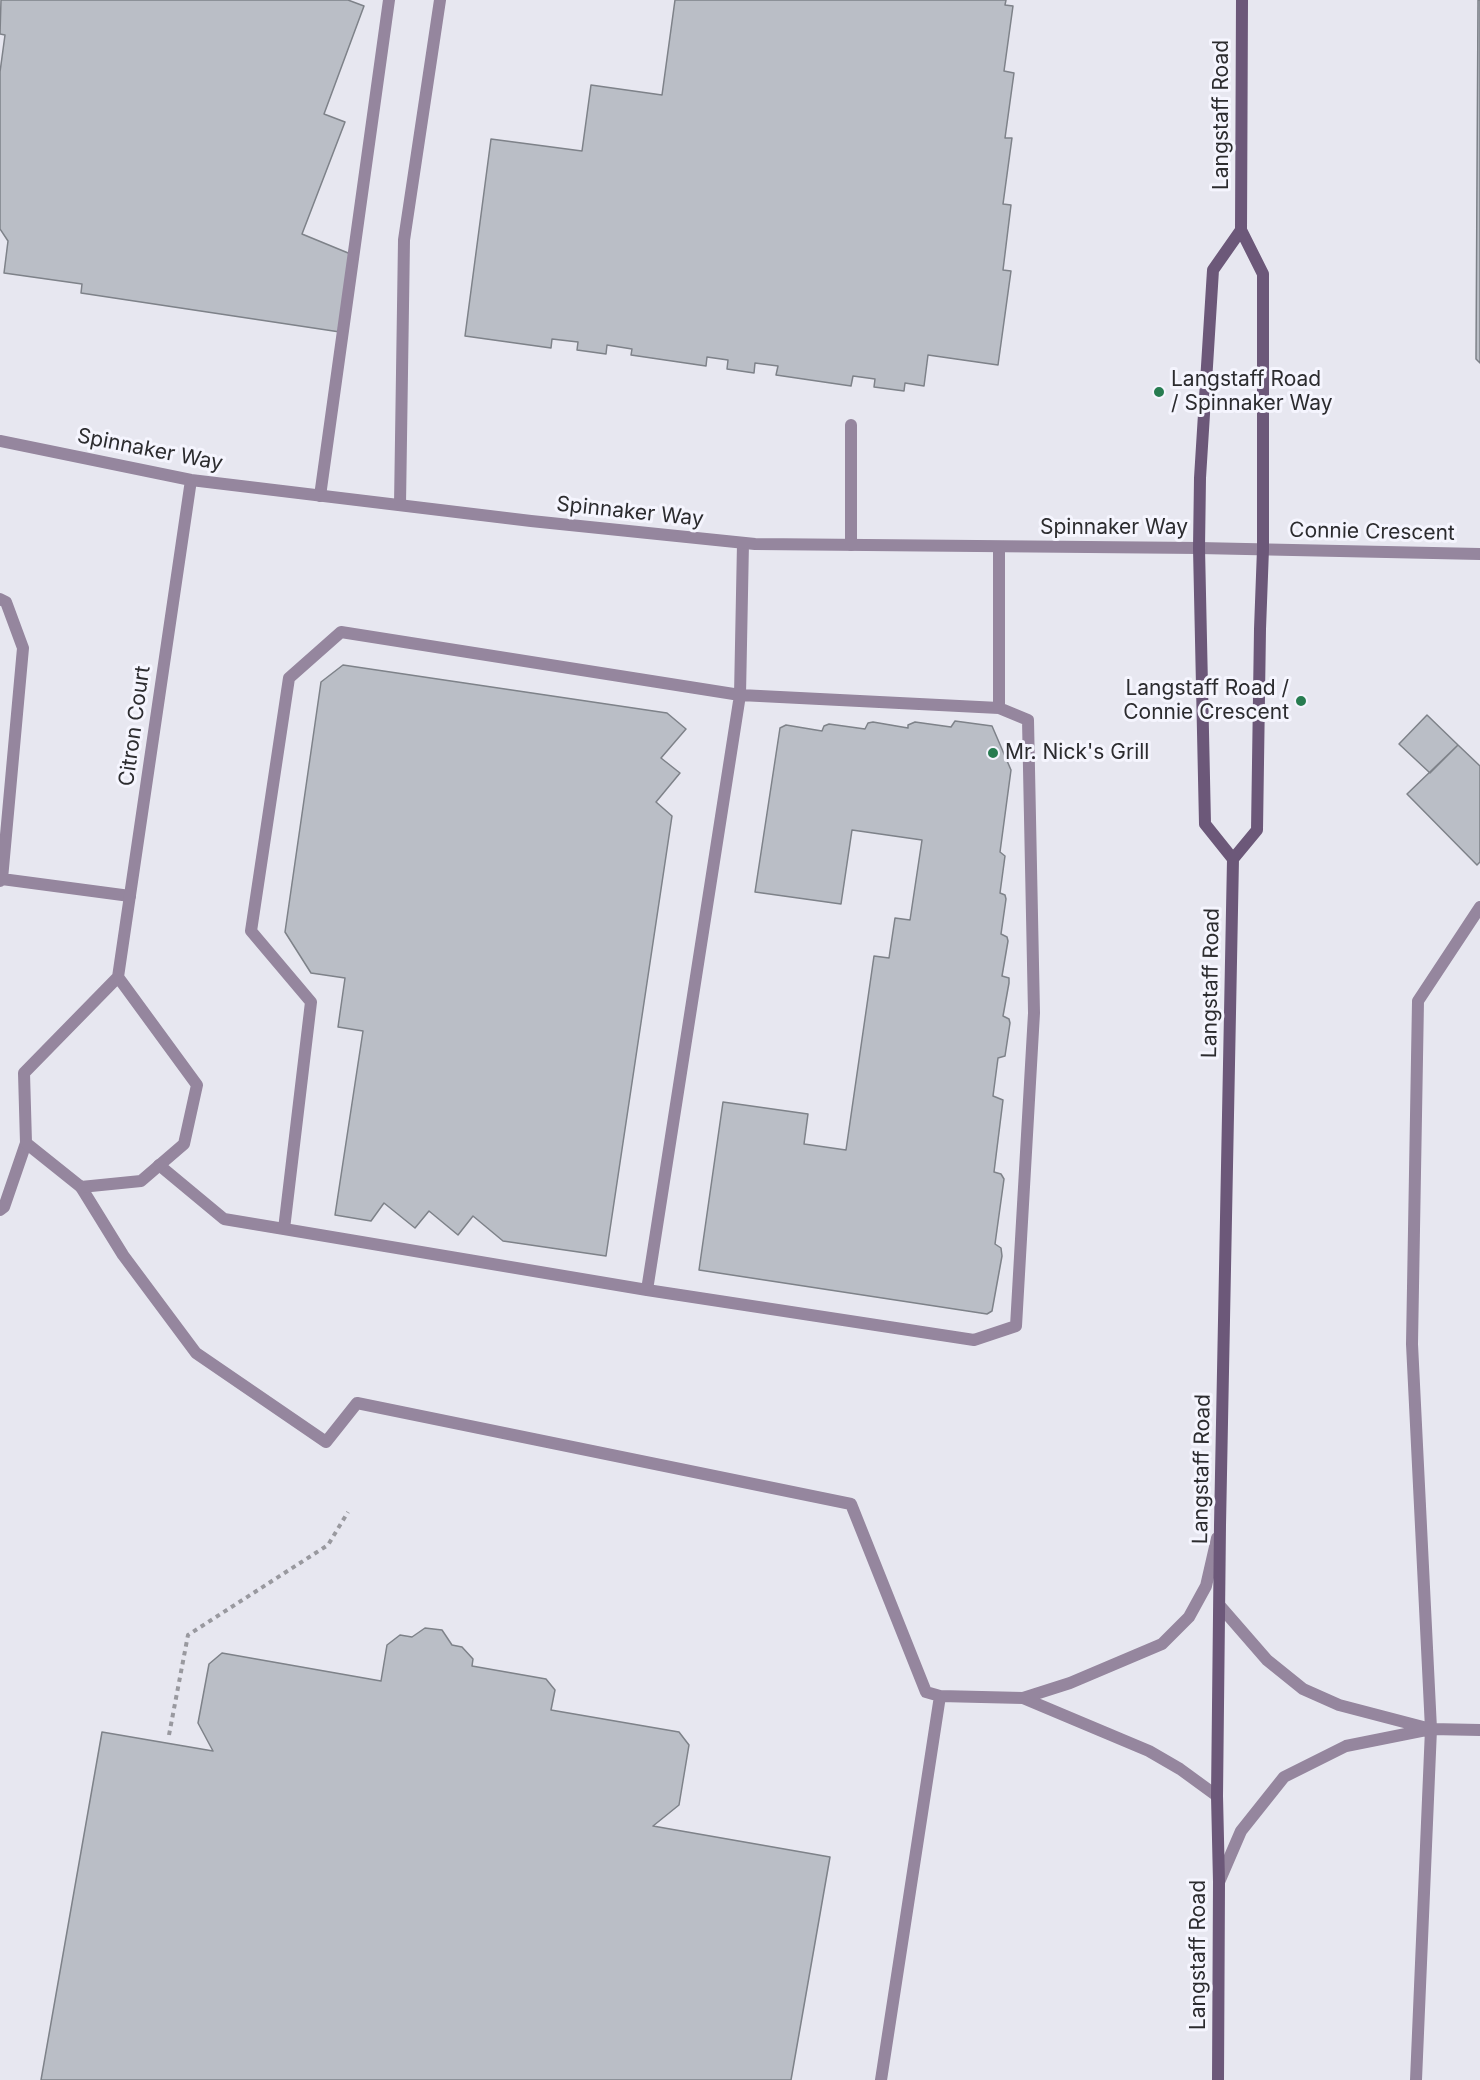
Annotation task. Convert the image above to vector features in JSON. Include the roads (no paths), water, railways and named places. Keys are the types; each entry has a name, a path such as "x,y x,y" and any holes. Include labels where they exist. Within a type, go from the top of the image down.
{"main road":[{"name":"Langstaff Road","path":"1218,2080 1217,1796 1220,1525 1233,859 1257,830 1263,549 1263,274 1241,230 1242,0"},
{"path":"1233,859 1205,824 1199,548 1200,478 1213,270 1241,230"}],"street":[{"path":"320,496 389,0"},
{"path":"400,505 404,240 440,0"},
{"path":"851,425 851,545"},
{"name":"Spinnaker Way","path":"0,441 191,480 743,543 1263,549"},
{"name":"Citron Court","path":"118,976 191,480"},
{"path":"647,1290 740,696 743,543"},
{"path":"999,546 999,708"},
{"name":"Connie Crescent","path":"1263,549 1480,554"},
{"path":"0,598 6,602 23,648 1,880 130,896"},
{"path":"159,1165 224,1219 647,1290 974,1340 1016,1326 1034,1012 1028,720 999,708 740,696 341,632 289,678 251,931 311,1002 284,1229"},
{"path":"1416,2080 1431,1729 1412,1344 1418,1001 1480,907"},
{"path":"1,1208 26,1143 24,1073 118,976 197,1085 184,1144 141,1181 81,1187"},
{"path":"26,1143 81,1187 123,1255 196,1353 326,1442 357,1402 851,1504 926,1692 940,1696 1023,1698 1070,1683 1161,1644 1189,1617 1206,1586 1220,1525"},
{"path":"1220,1606 1267,1660 1303,1689 1339,1705 1431,1729"},
{"path":"881,2080 940,1696"},
{"path":"1023,1698 1149,1750 1217,1796"},
{"path":"1219,1882 1241,1831 1284,1777 1346,1746 1431,1729 1480,1730"}],"place":[{"name":"Langstaff Road / Spinnaker Way","path":"1159,392"},
{"name":"Langstaff Road / Connie Crescent","path":"1301,701"},
{"name":"Mr. Nick's Grill","path":"993,753"}]}
